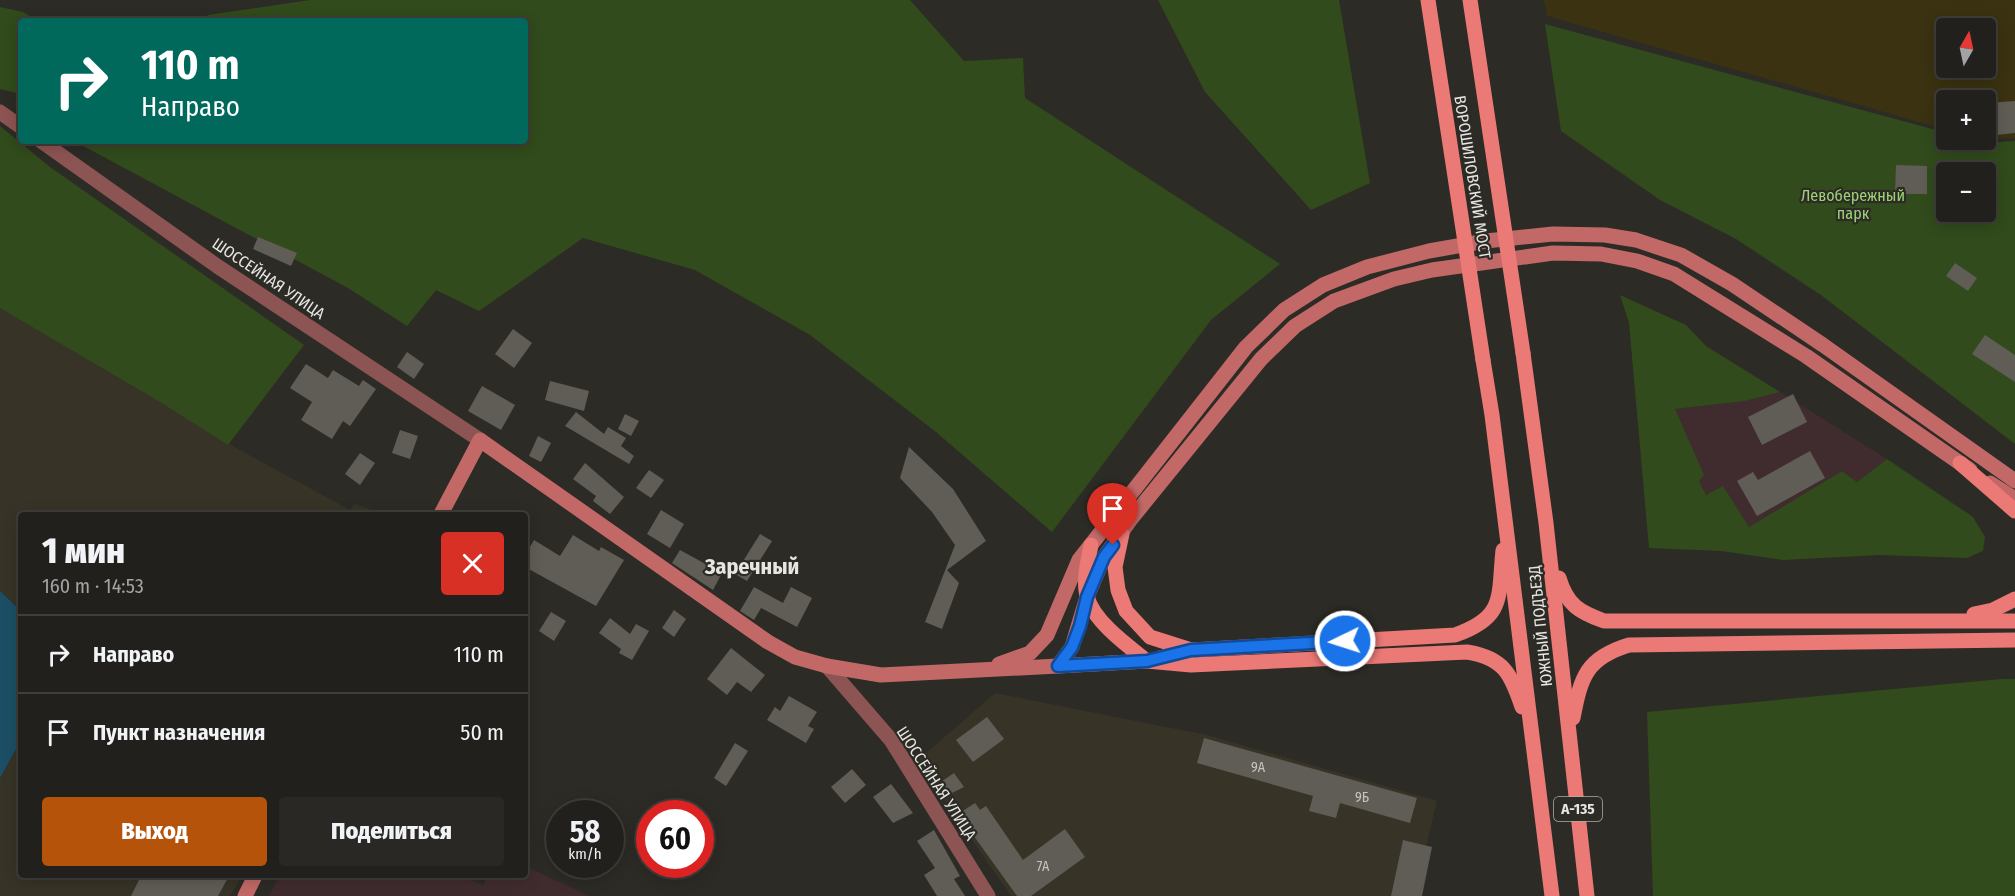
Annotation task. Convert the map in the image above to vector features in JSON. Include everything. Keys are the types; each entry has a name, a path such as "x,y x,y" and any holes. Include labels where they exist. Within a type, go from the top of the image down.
{"main road":[{"name":"ВОРОШИЛОВСКИЙ МОСТ","path":"1428,0 1483,360"},
{"name":"ВОРОШИЛОВСКИЙ МОСТ","path":"1470,0 1523,353"},
{"path":"985,669 1030,652 1047,635 1079,560 1246,347 1284,310 1323,285 1367,267 1429,250 1553,234 1636,240 1681,255 1768,308 2015,480"},
{"path":"1058,666 1072,647 1087,597 1104,557 1261,360 1295,326 1334,301 1394,279 1482,261 1552,253 1601,254 1637,261 1674,274 1806,356 2015,499"},
{"name":"ЮЖНЫЙ ПОДЪЕЗД","path":"1523,353 1565,684 1587,896"},
{"name":"ЮЖНЫЙ ПОДЪЕЗД","path":"1483,360 1492,415 1552,896"},
{"path":"442,512 480,440"},
{"name":"ШОССЕЙНАЯ УЛИЦА","path":"480,440 768,642 795,657 827,666 881,675 1058,666"},
{"path":"1960,463 2015,510"},
{"path":"1546,523 1564,593 1583,614 1604,621 2015,621"},
{"path":"1147,661 1191,650 1455,635 1471,629 1484,623 1497,603 1506,526"},
{"path":"1122,534 1115,567 1118,590 1126,610 1150,638 1191,650"},
{"path":"1091,545 1086,573 1087,597 1115,636 1147,661"},
{"path":"1942,621 1993,610 2015,599"},
{"path":"1570,733 1578,692 1591,664 1609,651 1629,645 2015,640"},
{"path":"1058,666 1147,661 1191,665 1467,652 1482,654 1493,658 1506,668 1532,735"},
{"path":"245,896 254,878"}],"street":[{"path":"0,112 18,124"},
{"name":"ШОССЕЙНАЯ УЛИЦА","path":"45,144 218,266 480,440"},
{"name":"ШОССЕЙНАЯ УЛИЦА","path":"827,666 891,740 988,896"}],"shaded area":[{"path":"0,304 229,444 350,510 355,504 378,512 18,512 18,608 0,591"},
{"path":"1780,392 1887,459 1857,482 1842,471 1749,527 1723,487 1706,495 1699,481 1675,409 1745,401"},
{"path":"995,693 1207,735 1437,801 1414,896 1011,896 917,761"},
{"path":"18,745 18,878 240,878 230,896 0,896 0,778"},
{"path":"528,867 546,876 546,878 589,896 269,896 278,878 467,878 483,885 486,878 528,878"}],"green space":[{"path":"310,0 910,0 964,61 1023,58 1025,98 1280,264 1211,320 1052,532 936,432 810,335 695,270 583,238 479,311 436,290 407,326 348,288 80,144 528,144 528,18 204,18 208,15"},
{"path":"1158,0 1339,0 1370,183 1311,210 1205,92"},
{"path":"0,7 23,12 33,18 18,18 18,93 0,89"},
{"name":"Левобережный парк","path":"1545,24 1936,130 1936,150 1996,150 1996,142 2015,141 2015,444 1821,295 1736,239 1660,200 1561,131"},
{"path":"0,126 18,141 18,144 22,144 50,167 304,345 228,445 160,402 0,308"},
{"path":"1620,295 1686,325 1706,346 1780,392 1745,401 1675,409 1704,475 1699,481 1706,495 1723,486 1749,527 1842,471 1857,482 1887,459 1973,517 1985,537 1983,551 1967,558 1880,555 1783,560 1721,551 1649,548 1629,323"},
{"path":"2015,679 2015,896 1653,896 1647,712"}],"sand":[{"path":"1544,0 2015,0 2015,138 1996,139 1996,90 1936,90 1936,127 1547,16"}],"water":[{"path":"0,591 18,608 18,745 0,778"}],"building":[{"path":"2015,101 2015,133 1996,135 1996,102"},
{"path":"1896,165 1927,166 1927,194 1895,194"},
{"path":"258,237 297,253 291,266 253,249"},
{"path":"1955,263 1977,278 1968,291 1946,276"},
{"path":"513,329 532,343 514,368 495,354"},
{"path":"1985,335 2015,355 2015,382 1972,354"},
{"path":"407,352 424,364 414,379 397,367"},
{"path":"306,364 328,378 333,370 359,386 363,380 376,389 350,426 343,421 332,439 301,420 312,402 290,388"},
{"path":"550,381 589,391 584,411 545,400"},
{"path":"482,386 515,405 501,430 468,411"},
{"path":"1793,394 1807,422 1762,445 1748,417"},
{"path":"576,412 604,434 608,427 626,438 621,446 634,456 629,464 565,426"},
{"path":"625,414 639,421 631,436 618,429"},
{"path":"400,430 418,436 410,459 392,453"},
{"path":"538,436 551,443 541,462 529,456"},
{"path":"909,447 953,489 986,541 947,570 959,583 942,629 925,622 955,545 932,512 900,478"},
{"path":"1810,451 1825,478 1757,516 1737,481 1753,472 1758,480"},
{"path":"360,453 375,463 360,485 345,474"},
{"path":"585,463 624,497 610,514 593,501 596,496 573,479"},
{"path":"649,470 664,480 651,498 636,488"},
{"path":"661,510 684,524 670,548 647,534"},
{"path":"760,534 772,541 747,581 735,574"},
{"path":"573,535 599,551 601,547 624,560 596,606 528,569 528,550 534,540 560,556"},
{"path":"680,550 722,573 713,590 672,563"},
{"path":"754,587 783,603 791,587 812,598 797,627 761,608 754,620 740,611"},
{"path":"674,610 686,619 674,637 662,628"},
{"path":"551,612 566,621 554,641 539,631"},
{"path":"610,618 630,634 636,624 649,631 632,660 619,653 621,649 599,633"},
{"path":"731,648 765,675 751,692 737,682 727,695 707,679"},
{"path":"789,696 817,712 808,726 814,729 806,743 767,720 775,707 780,711"},
{"path":"987,717 1004,739 973,762 956,740"},
{"path":"1204,738 1417,798 1410,823 1340,803 1336,818 1309,811 1313,796 1197,763"},
{"path":"735,743 748,751 726,786 714,778"},
{"path":"852,769 866,785 845,803 831,787"},
{"path":"954,773 964,787 946,796 938,784"},
{"path":"891,784 913,813 893,823 873,797"},
{"path":"975,803 980,810 986,806 1023,860 1065,829 1085,857 1031,896 1017,896 958,814"},
{"path":"934,830 960,876 954,879 965,896 937,896 924,875 935,868 917,841"},
{"path":"1403,840 1432,847 1422,896 1391,896"},
{"path":"140,878 228,878 218,896 131,896"}],"district":[{"name":"Заречный","path":"752,566"}],"route":[{"path":"1113,545 1104,557 1087,597 1072,647 1058,666 1147,661 1191,650 1345,641"}]}
